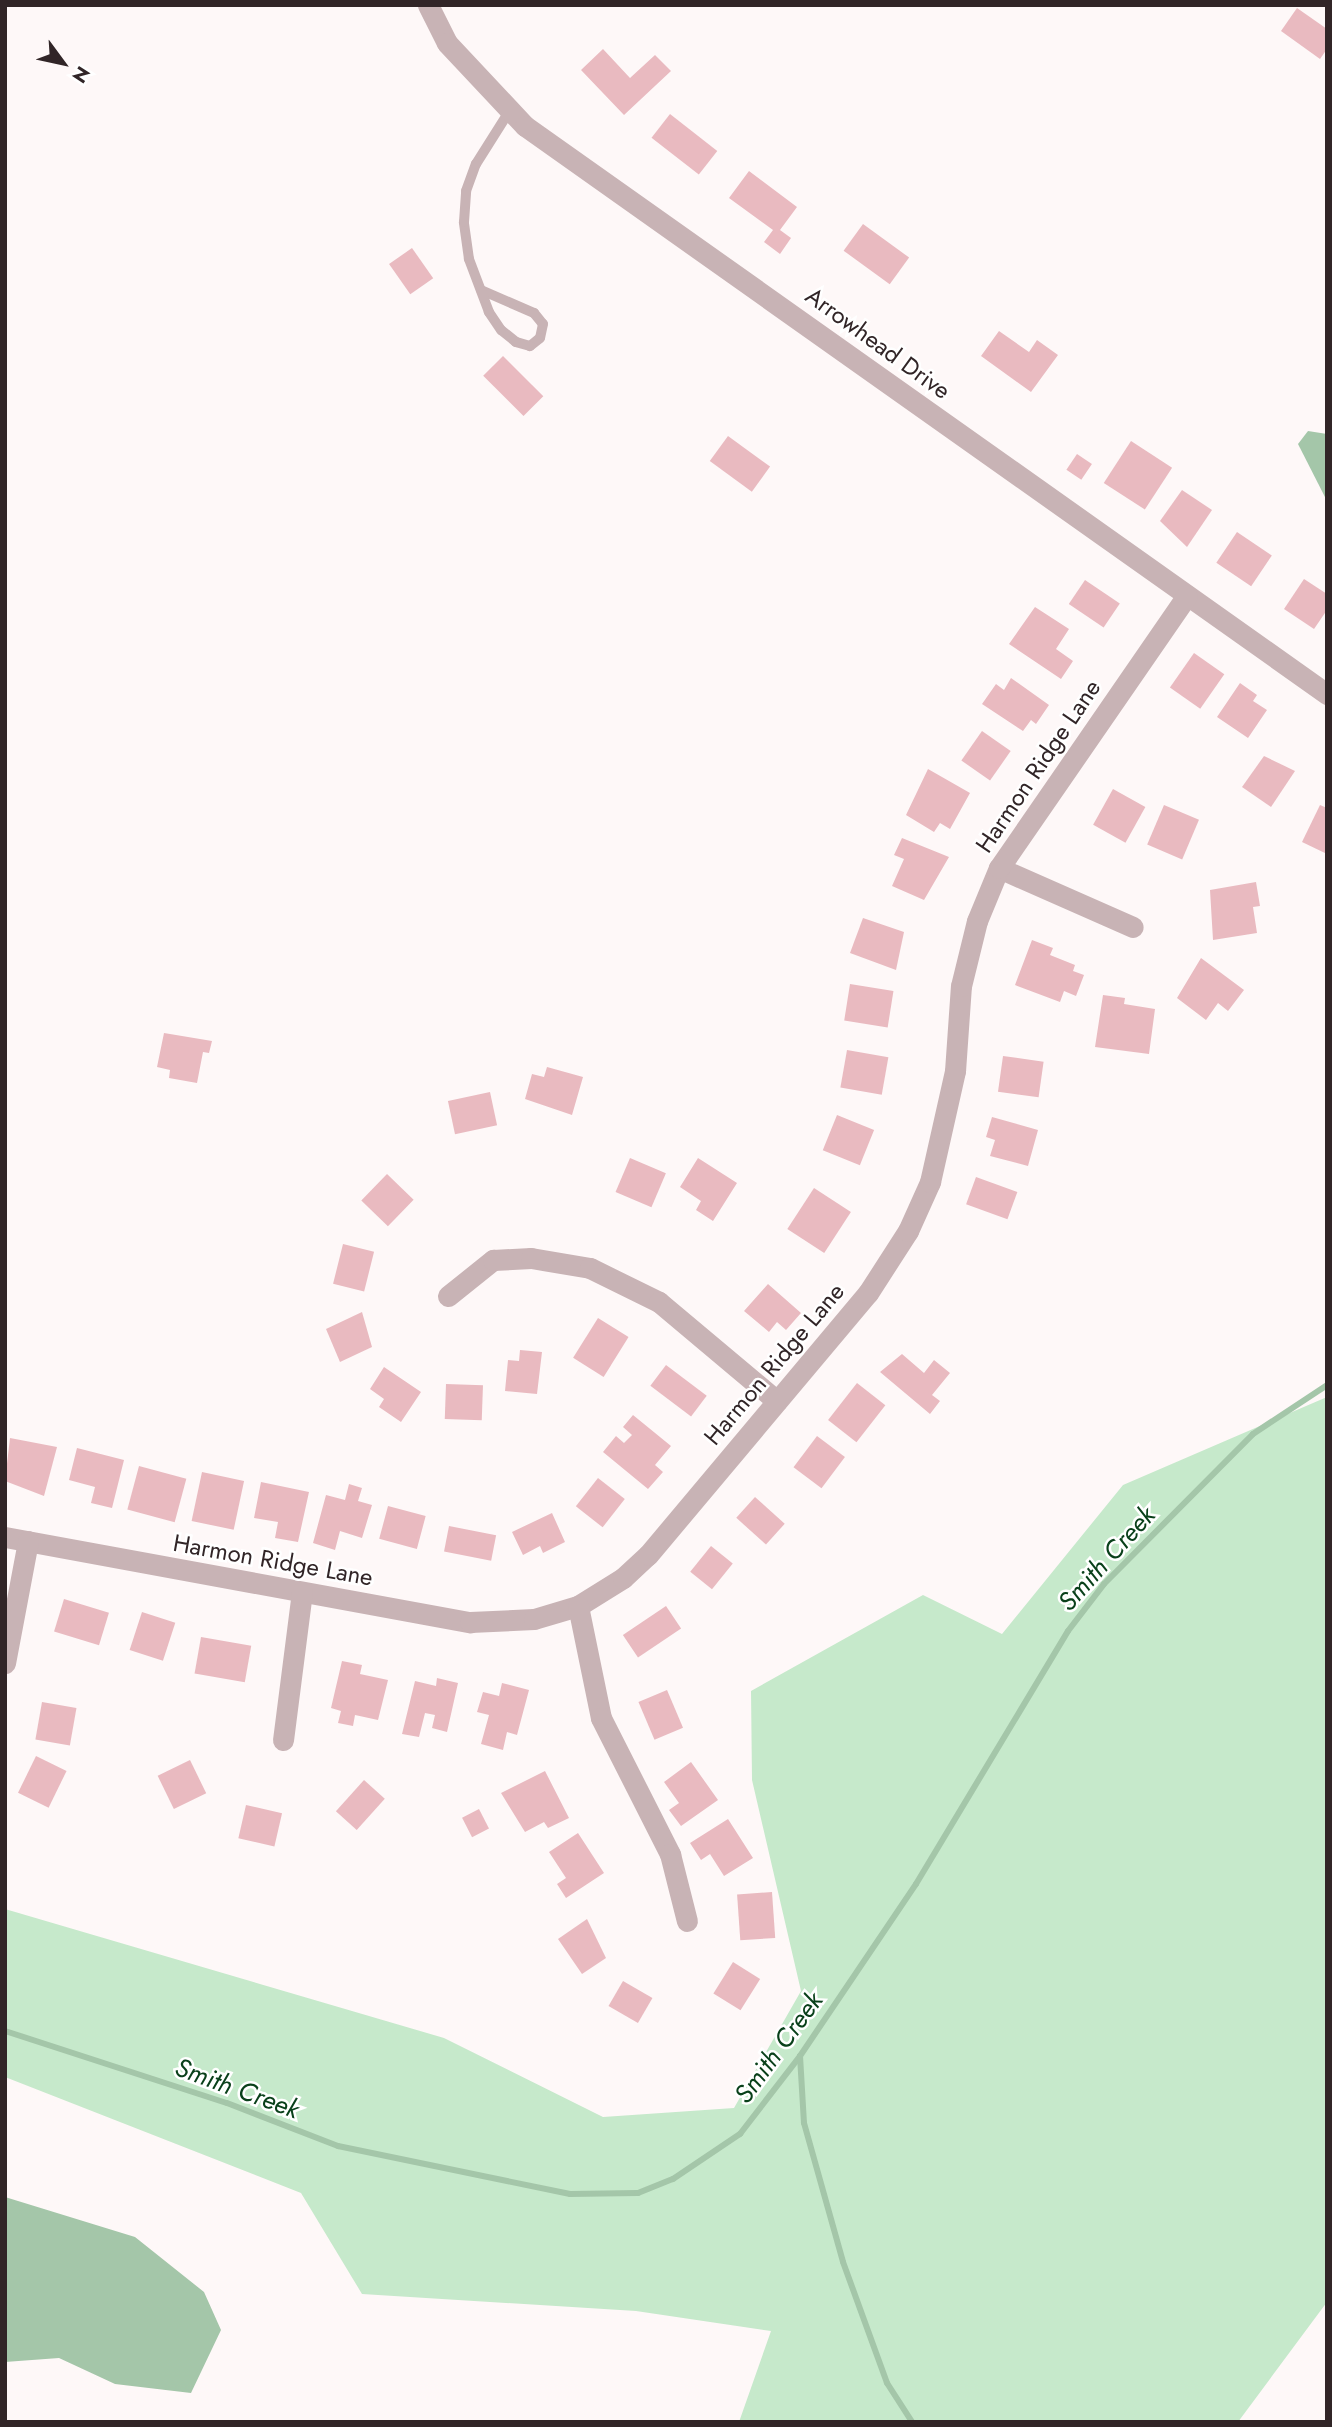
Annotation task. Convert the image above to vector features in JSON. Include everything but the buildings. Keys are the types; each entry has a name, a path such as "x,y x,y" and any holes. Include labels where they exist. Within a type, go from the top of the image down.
{"street":[{"name":"Arrowhead Drive","path":"428,5 447,43 525,126 1327,694"},
{"name":"Harmon Ridge Lane","path":"5,1538 470,1622 534,1619 578,1606 623,1578 648,1555 883,1271 930,1182 955,1071 961,985 977,921 999,868 1187,595"},
{"path":"999,868 1133,927"},
{"path":"448,1296 493,1260 530,1258 590,1268 659,1302 778,1401"},
{"path":"5,1663 28,1541"},
{"path":"283,1740 302,1592"},
{"path":"578,1606 601,1718 670,1854 687,1921"}],"lane":[{"path":"481,290 534,313 543,324 540,338 530,346 516,342 495,321 481,290 468,259 466,191 476,164 510,110"}],"shaded area":[{"path":"1308,431 1327,434 1327,501 1298,444"},
{"path":"1327,1397 1327,2302 1238,2422 739,2422 771,2331 636,2311 362,2294 301,2193 5,2077 5,1909 444,2038 603,2117 734,2108 801,1991 752,1780 751,1691 923,1595 1002,1634 1123,1485"},
{"path":"5,2197 135,2237 204,2292 221,2330 191,2393 115,2384 59,2358 5,2362"}],"waterway":[{"name":"Smith Creek","path":"5,2031 227,2103 338,2146 570,2194 638,2193 673,2179 740,2134 800,2056 916,1884 1068,1631 1104,1584 1253,1434 1327,1385"},
{"path":"800,2056 804,2123 843,2262 887,2383 912,2422"}]}
